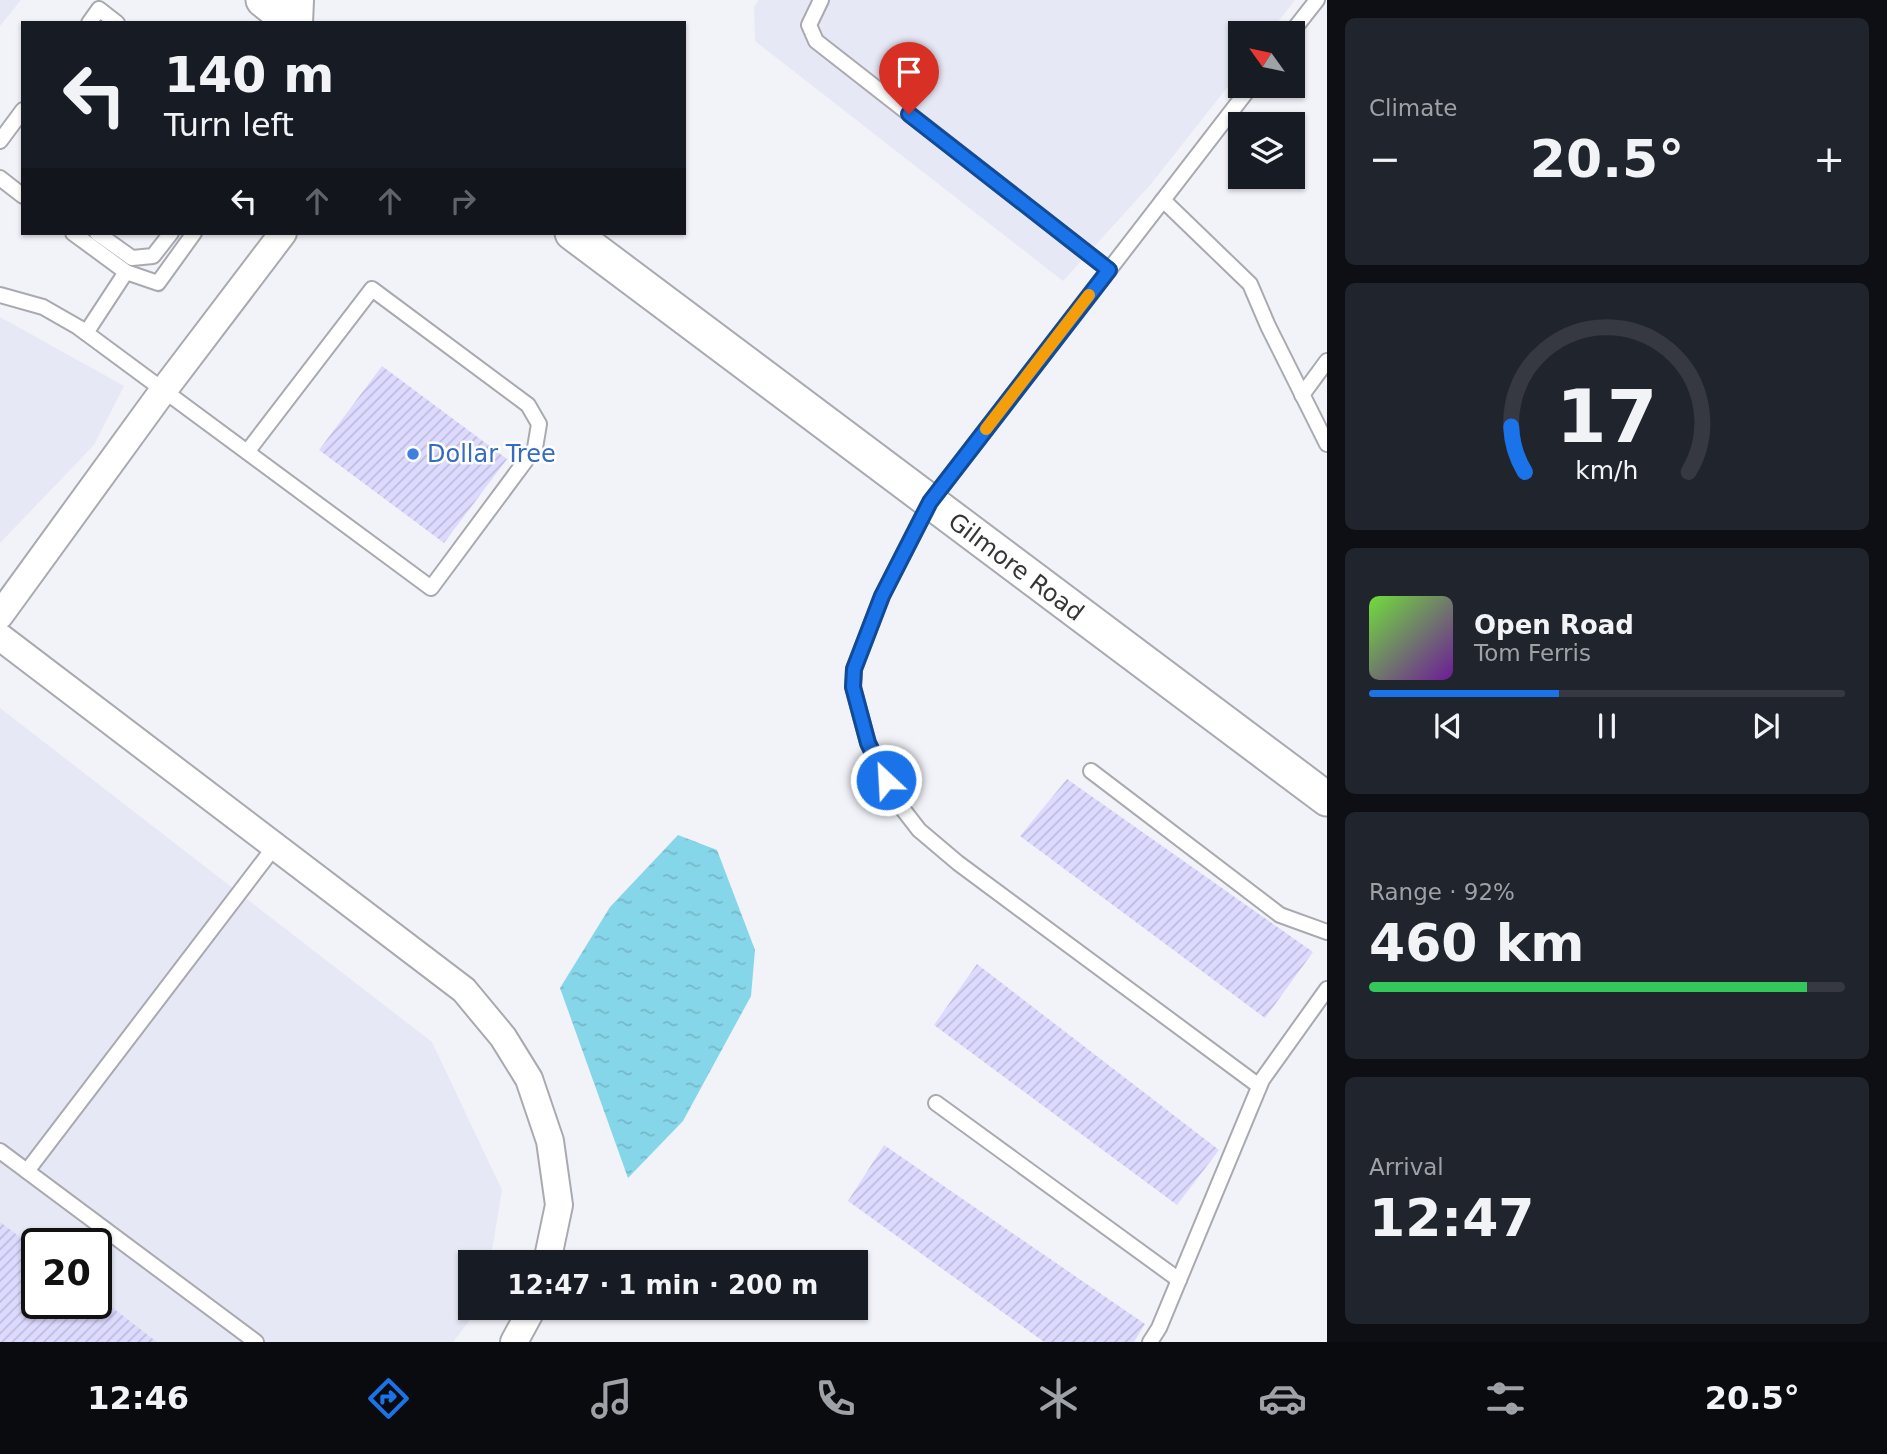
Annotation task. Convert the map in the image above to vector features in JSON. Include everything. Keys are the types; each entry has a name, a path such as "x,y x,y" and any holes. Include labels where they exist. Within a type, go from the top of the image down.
{"street":[{"path":"263,0 289,21"},
{"path":"299,21 300,0"},
{"path":"0,615 164,390 281,235"},
{"name":"Gilmore Road","path":"575,235 1327,799"},
{"path":"0,637 464,990 503,1037 529,1079 550,1141 559,1205 550,1250"},
{"path":"514,1342 526,1320"}],"lane":[{"path":"821,0 809,25 816,41 1109,270"},
{"path":"1298,21 1308,3"},
{"path":"90,21 99,9 114,21"},
{"path":"1242,98 930,502 882,596 854,669 853,687 868,743 895,799 919,830 958,863 1259,1086"},
{"path":"0,141 21,113"},
{"path":"0,178 21,193"},
{"path":"1163,200 1250,284 1301,395 1324,432"},
{"path":"76,235 126,272 158,283 193,235"},
{"path":"100,235 132,258 153,256 169,235"},
{"path":"86,333 126,272"},
{"path":"0,295 43,307 86,333 164,390 247,452 431,588 535,449 539,424 528,405 372,289 247,452"},
{"path":"1301,395 1327,361"},
{"path":"1091,771 1280,915 1327,932"},
{"path":"27,1171 275,846"},
{"path":"1150,1342 1159,1328 1259,1086 1327,989"},
{"path":"936,1103 1179,1280"},
{"path":"0,1151 256,1342"}],"shaded area":[{"path":"0,0 21,0 0,26"},
{"path":"759,0 1295,0 1278,21 1228,21 1228,86 1151,184 1063,281 755,41 754,7"},
{"path":"0,317 124,386 94,445 0,543"},
{"path":"0,708 432,1042 502,1190 492,1250 458,1250 458,1320 470,1320 453,1342 0,1342"}],"water":[{"path":"678,835 717,850 755,950 751,996 683,1121 628,1178 560,988 610,907"}],"building":[{"name":"Dollar Tree","path":"382,366 507,459 444,543 319,450"},
{"path":"1067,779 1313,952 1265,1018 1020,836"},
{"path":"977,964 1219,1150 1177,1205 934,1025"},
{"path":"884,1145 1145,1324 1134,1342 1044,1342 848,1201"},
{"path":"0,1222 21,1238 21,1319 112,1319 112,1307 157,1342 0,1342"}],"slow traffic":[{"path":"986,429 1089,295"}],"place":[{"name":"Dollar Tree","path":"413,454"}],"route":[{"path":"886,780 868,743 853,687 854,669 882,596 930,502 1109,270 909,114"}]}
